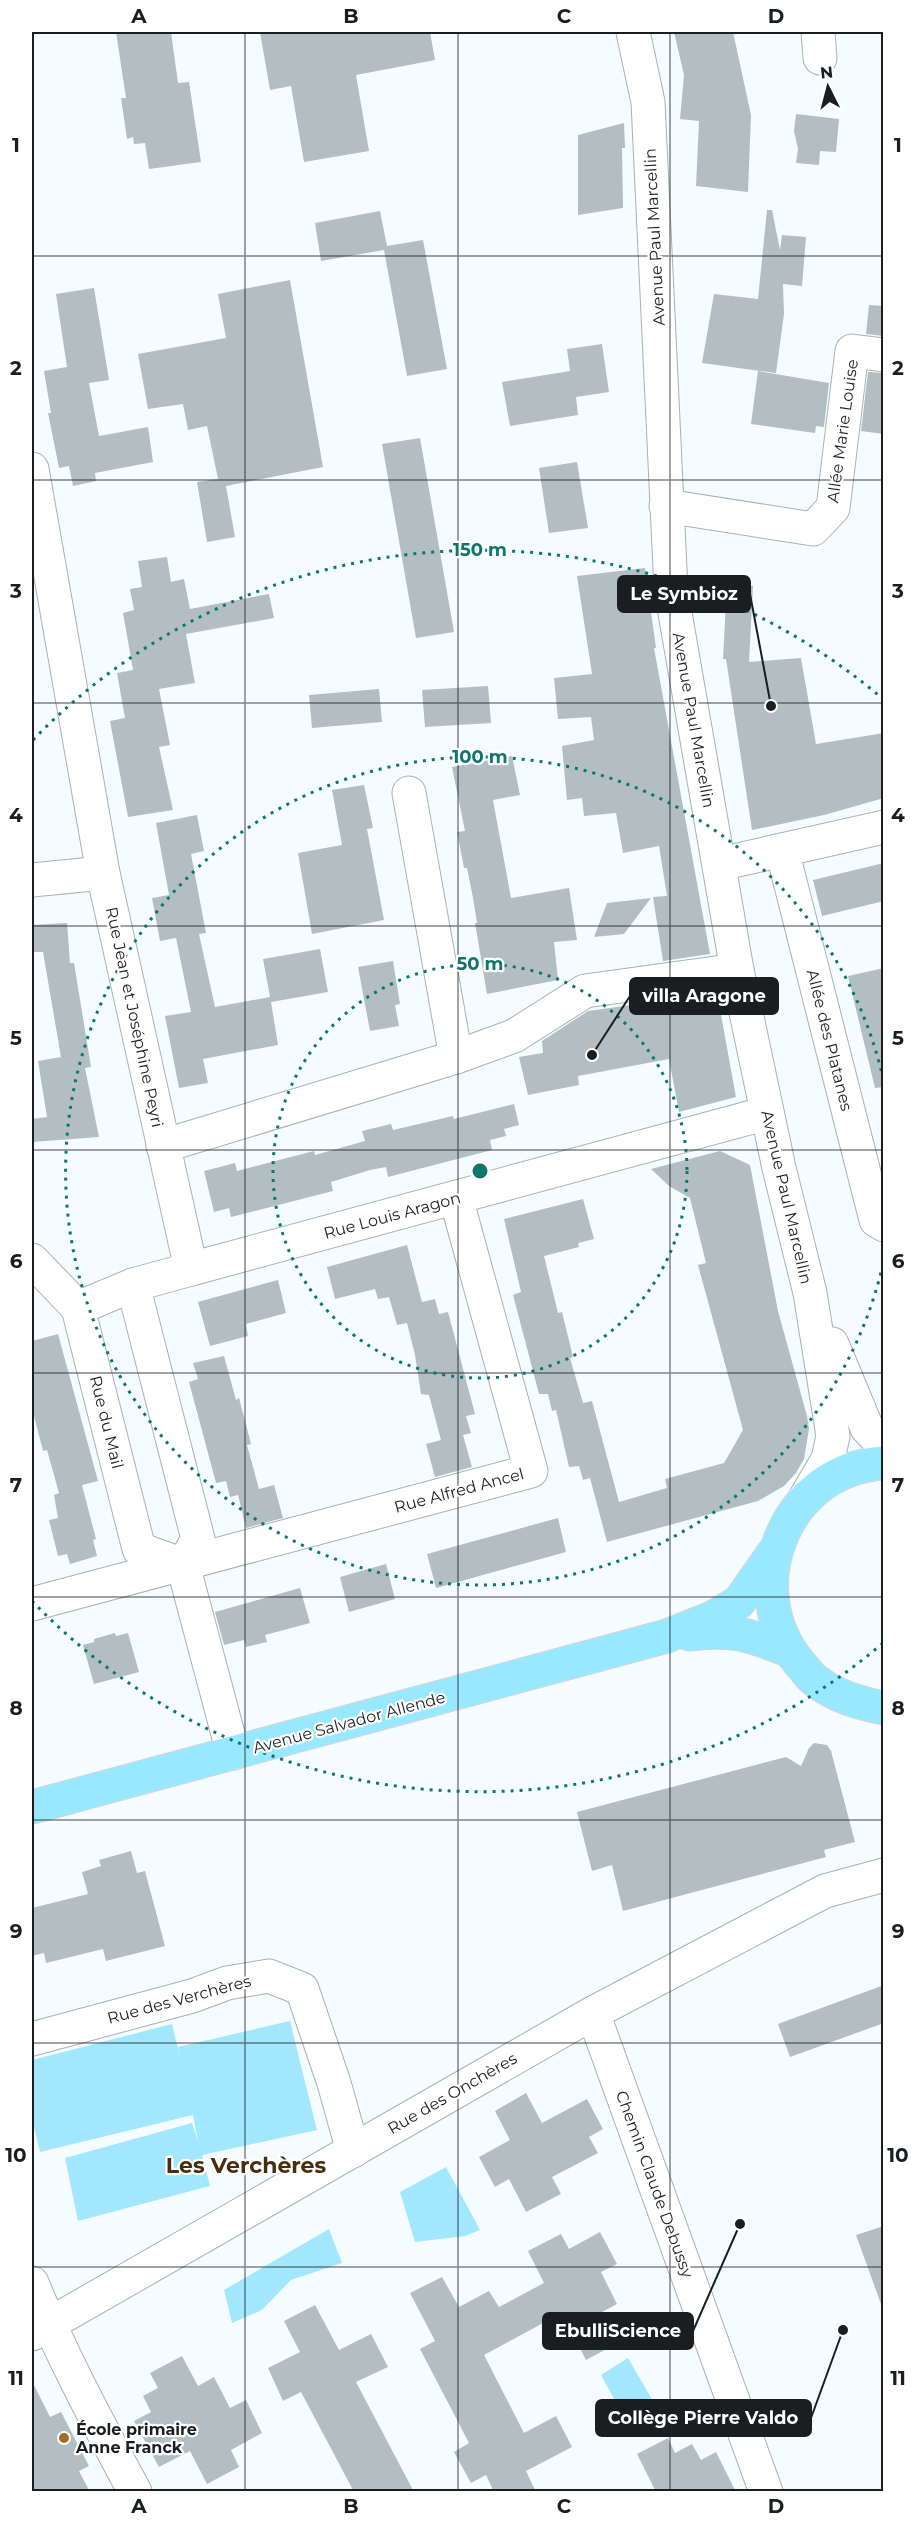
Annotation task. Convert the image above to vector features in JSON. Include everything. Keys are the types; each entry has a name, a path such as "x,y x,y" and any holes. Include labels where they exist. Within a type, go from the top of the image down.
{"main road":[{"path":"884,1463 849,1471 825,1483 804,1500 786,1524 774,1552 770,1586 774,1619 788,1650 815,1681 884,1721"},
{"name":"Avenue Salvador Allende","path":"32,1807 667,1636 714,1617 739,1602 774,1552"},
{"name":"Avenue Salvador Allende","path":"667,1636 717,1631 746,1634 788,1650"},
{"path":"850,1701 884,1708"}],"street":[{"name":"Avenue Paul Marcellin","path":"633,32 648,102 671,590 737,970 767,1113 810,1293 833,1436 828,1459 804,1500"},
{"name":"Allée Marie Louise","path":"666,506 813,529 833,508 852,351 884,355"},
{"name":"Rue Jean et Joséphine Peyri","path":"32,469 103,873 163,1146 456,1057 514,1036 585,991 737,970"},
{"path":"409,793 456,1057"},
{"path":"720,864 884,827"},
{"name":"Allée des Platanes","path":"782,850 876,1220 884,1225"},
{"path":"32,880 103,873"},
{"name":"Rue Louis Aragon","path":"191,1269 767,1113"},
{"path":"32,1260 78,1308 133,1285 191,1269 163,1146"},
{"name":"Rue Alfred Ancel","path":"183,1564 531,1471 456,1198"},
{"path":"32,1604 183,1564 198,1539 133,1285"},
{"name":"Avenue Paul Marcellin","path":"810,1293 867,1428 884,1446"},
{"name":"Rue du Mail","path":"78,1308 139,1549 183,1564"},
{"path":"183,1564 233,1753"},
{"name":"Rue des Onchères","path":"40,2330 592,2013 825,1891 884,1875"},
{"name":"Rue des Verchères","path":"32,2039 192,1996 227,1983 269,1976 302,1989 334,2083 353,2151"},
{"name":"Chemin Claude Debussy","path":"592,2013 766,2492"},
{"path":"32,2283 40,2330 135,2492"}],"shaded area":[{"path":"290,2021 317,2130 202,2155 210,2186 78,2221 65,2158 192,2123 198,2141 193,2115 40,2152 32,2119 32,2060 172,2024 180,2057 178,2047"},
{"path":"446,2167 480,2230 465,2236 415,2242 400,2192"},
{"path":"329,2229 342,2263 291,2280 262,2310 232,2323 224,2290"},
{"path":"628,2358 657,2408 627,2422 601,2375"}],"building":[{"path":"116,32 171,32 178,83 189,82 201,162 149,169 145,143 134,144 133,137 127,139 121,98 126,98"},
{"path":"260,32 430,32 435,60 356,75 369,151 304,162 291,86 270,90"},
{"path":"674,32 733,32 751,115 748,192 696,186 699,121 680,119 684,75"},
{"path":"796,114 839,119 836,152 820,151 819,165 796,163 798,149 794,131"},
{"path":"624,123 623,208 578,215 578,135"},
{"path":"767,210 772,210 780,250 782,235 806,237 802,286 783,284 784,314 776,373 702,363 714,294 758,299"},
{"path":"380,211 387,246 423,240 447,369 407,376 384,250 321,261 315,223"},
{"path":"290,280 323,467 226,486 235,537 207,542 197,482 218,479 207,426 188,430 183,404 148,409 138,354 226,338 218,294"},
{"path":"94,288 109,380 89,383 99,436 148,427 153,462 95,473 96,481 73,486 69,466 59,468 48,413 51,413 44,371 67,367 56,294"},
{"path":"869,305 884,306 884,336 866,334"},
{"path":"602,344 609,392 576,397 578,415 510,426 502,382 570,371 567,349"},
{"path":"758,371 829,383 824,427 816,426 815,433 751,424"},
{"path":"868,372 884,373 884,434 861,431"},
{"path":"420,438 454,632 416,638 382,444"},
{"path":"577,462 588,528 549,533 539,468"},
{"path":"167,557 171,582 184,579 190,609 269,594 274,618 186,634 195,683 159,689 170,745 159,747 173,810 128,817 110,721 125,718 117,673 133,670 123,613 134,610 130,589 142,587 138,561"},
{"path":"645,568 656,648 654,648 710,954 663,961 653,897 667,896 659,846 623,853 616,813 584,816 582,798 567,800 562,746 594,740 591,717 558,719 554,678 592,674 577,576"},
{"path":"727,583 753,586 749,662 801,658 816,744 884,733 884,798 824,815 752,830 726,659 723,659"},
{"path":"488,686 491,723 425,727 422,690"},
{"path":"379,689 382,722 312,728 309,695"},
{"path":"512,756 520,795 493,800 511,898 569,888 577,940 554,942 558,980 487,994 473,898 457,832 465,831 452,767"},
{"path":"364,785 373,828 367,829 384,920 312,934 298,853 342,845 332,790"},
{"path":"197,815 204,851 191,854 206,933 199,934 215,1007 270,997 263,959 320,949 328,992 271,1002 278,1045 203,1059 208,1083 179,1088 165,1016 191,1012 176,938 160,941 152,898 169,895 156,823"},
{"path":"884,863 884,901 822,916 813,880"},
{"path":"651,898 624,934 594,937 607,903"},
{"path":"67,923 70,963 74,963 91,1067 85,1068 99,1137 32,1142 32,1119 47,1117 38,1061 61,1057 43,952 32,952 32,925"},
{"path":"393,961 400,1004 395,1005 399,1026 370,1031 358,967"},
{"path":"884,968 884,1087 875,1088 848,976"},
{"path":"717,993 736,1097 679,1112 669,1059 578,1076 579,1085 528,1095 519,1057 543,1053 542,1041 588,1011"},
{"path":"514,1104 519,1125 504,1129 506,1136 490,1140 492,1150 388,1177 386,1167 370,1170 331,1182 333,1191 231,1217 229,1208 214,1212 204,1171 235,1163 237,1171 314,1151 315,1155 365,1141 362,1131 391,1124 393,1130 453,1116 454,1119"},
{"path":"720,1151 750,1165 778,1311 807,1416 809,1429 804,1459 796,1473 784,1486 758,1501 607,1542 590,1478 583,1480 579,1466 569,1467 556,1410 552,1411 548,1394 539,1394 513,1295 521,1292 504,1219 583,1199 594,1239 578,1243 579,1247 544,1256 558,1313 562,1312 573,1357 570,1358 583,1403 592,1401 619,1502 667,1488 665,1479 724,1463 743,1430 698,1265 706,1263 690,1198 669,1186 651,1169"},
{"path":"407,1245 422,1302 435,1299 439,1314 448,1312 475,1414 466,1416 471,1433 463,1435 472,1467 435,1477 426,1444 441,1440 429,1395 421,1394 407,1323 397,1325 389,1297 378,1299 375,1289 335,1299 327,1267"},
{"path":"278,1280 286,1313 246,1324 248,1336 210,1346 198,1302"},
{"path":"58,1334 98,1481 82,1485 96,1539 93,1540 97,1556 70,1564 67,1554 58,1556 49,1520 58,1518 54,1495 59,1493 47,1450 43,1451 32,1408 32,1341"},
{"path":"224,1356 236,1400 239,1398 251,1444 247,1445 259,1489 274,1485 283,1518 246,1528 238,1495 230,1497 226,1481 216,1483 189,1382 198,1379 193,1363"},
{"path":"558,1518 566,1552 436,1588 427,1554"},
{"path":"386,1564 395,1599 349,1612 340,1577"},
{"path":"300,1588 310,1623 265,1635 267,1642 246,1647 244,1640 224,1645 215,1612"},
{"path":"115,1633 116,1636 128,1633 139,1672 94,1684 83,1645"},
{"path":"814,1743 827,1745 831,1751 855,1842 824,1850 826,1857 623,1911 612,1865 592,1871 577,1812 786,1757 801,1766 809,1748"},
{"path":"131,1851 137,1873 145,1871 165,1946 106,1961 103,1949 46,1963 44,1953 32,1956 32,1908 88,1894 82,1872 101,1866 99,1860"},
{"path":"884,1985 884,2023 790,2057 778,2024"},
{"path":"526,2093 542,2123 587,2099 603,2129 589,2137 598,2153 552,2177 561,2194 526,2212 509,2179 495,2187 479,2157 510,2140 495,2111"},
{"path":"884,2226 884,2304 881,2304 856,2235"},
{"path":"600,2232 617,2264 601,2272 617,2304 602,2312 618,2343 586,2360 570,2329 555,2337 547,2321 484,2355 524,2433 556,2416 572,2447 526,2471 536,2492 494,2492 486,2475 471,2483 454,2452 469,2443 420,2349 435,2341 410,2293 442,2277 459,2307 489,2291 499,2307 544,2283 528,2251 561,2234 569,2249"},
{"path":"315,2305 339,2350 371,2334 388,2367 356,2382 414,2492 354,2492 301,2392 283,2401 268,2368 300,2352 284,2321"},
{"path":"182,2356 198,2386 214,2377 230,2408 246,2400 262,2433 231,2450 239,2467 207,2484 190,2451 159,2467 134,2421 151,2412 143,2396 158,2388 150,2373"},
{"path":"32,2381 50,2417 61,2412 89,2466 79,2471 90,2492 32,2492"},
{"path":"668,2438 675,2453 692,2444 701,2460 716,2452 736,2492 656,2492 637,2454"}],"place":[{"name":"Le Symbioz","path":"771,706"},
{"name":"villa Aragone","path":"592,1055"},
{"name":"EbulliScience","path":"740,2224"},
{"name":"Collège Pierre Valdo","path":"843,2330"},
{"name":"École primaire Anne Franck","path":"64,2438"}],"district":[{"name":"Les Verchères","path":"246,2165"}]}
